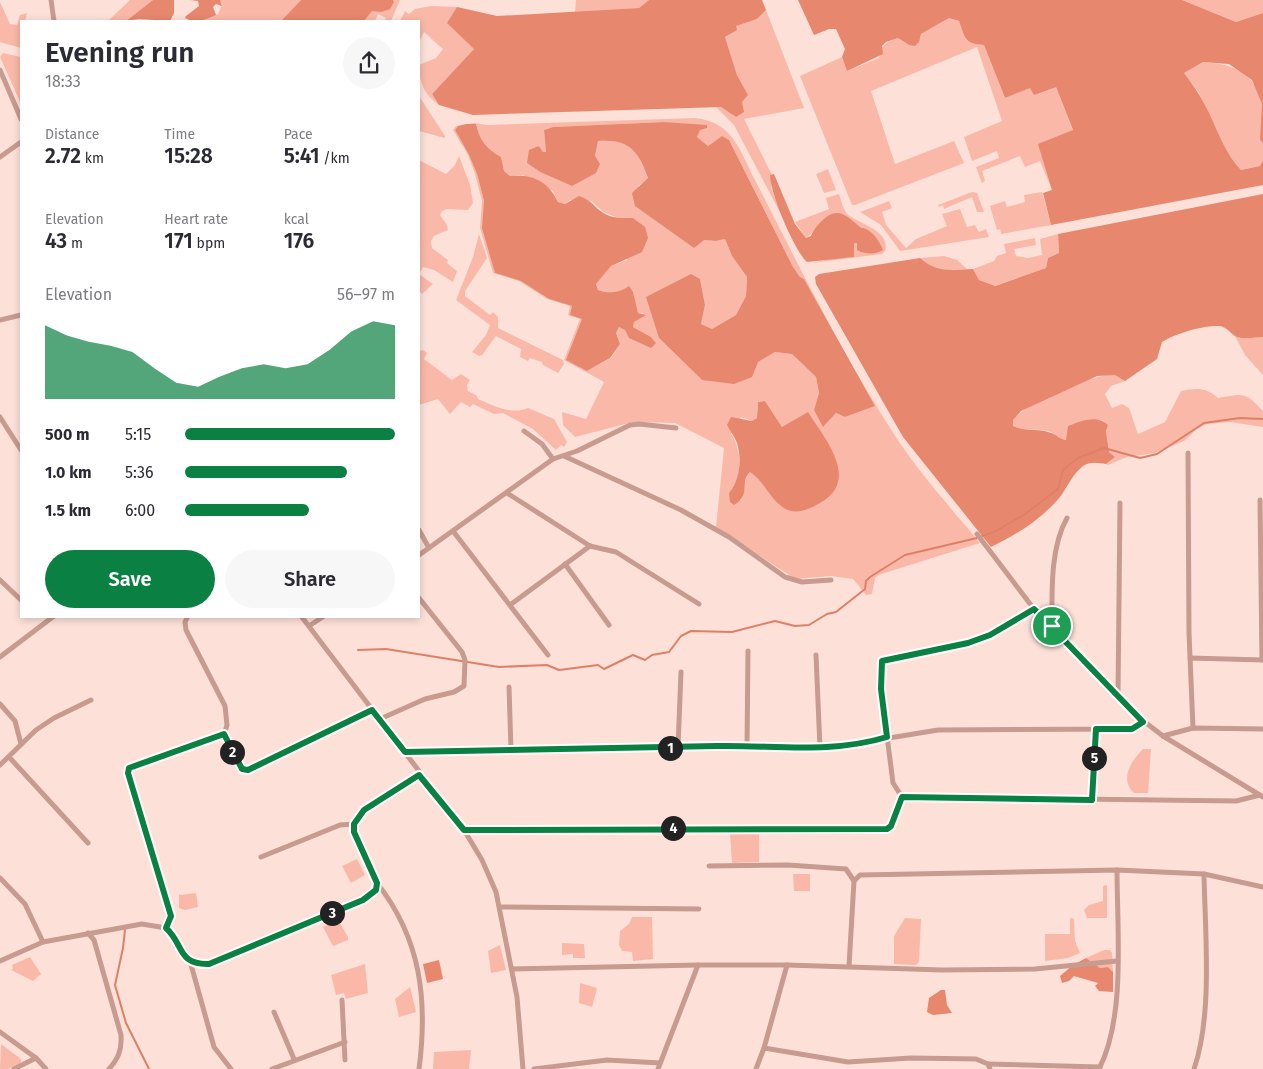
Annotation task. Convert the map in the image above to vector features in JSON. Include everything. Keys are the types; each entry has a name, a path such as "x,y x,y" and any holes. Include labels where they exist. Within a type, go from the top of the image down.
{"street":[{"path":"51,0 54,20"},
{"path":"0,70 20,117"},
{"path":"0,157 20,143"},
{"path":"0,320 20,315"},
{"path":"0,417 20,448"},
{"path":"420,554 553,459 564,456 630,425 639,424 676,428"},
{"path":"524,431 542,444 553,459"},
{"path":"1188,453 1192,728"},
{"path":"564,456 689,514 729,537 786,577 802,582 831,580"},
{"path":"507,493 590,546 616,552 699,604"},
{"path":"1190,658 1262,660 1260,500"},
{"path":"1118,697 1120,503"},
{"path":"1052,626 1052,596 1058,537 1067,518"},
{"path":"453,531 548,655"},
{"path":"420,532 429,548"},
{"path":"977,534 1034,609 1143,722 1261,796"},
{"path":"510,605 590,546"},
{"path":"565,564 609,625"},
{"path":"0,580 20,599"},
{"path":"380,719 425,699 460,689 464,686 466,662 449,634 420,599"},
{"path":"902,797 893,784 881,689 882,661 968,643 990,635 1034,609"},
{"path":"0,657 51,618"},
{"path":"187,618 185,622 186,630 224,706 227,726 224,734 242,769 248,770 372,710"},
{"path":"303,618 405,752 419,775 464,830 482,860 496,892 500,907 520,1021 523,1069"},
{"path":"309,626 321,618"},
{"path":"747,747 748,650"},
{"path":"816,655 820,748"},
{"path":"678,747 681,672"},
{"path":"509,687 511,750"},
{"path":"0,766 36,730 54,718 91,700"},
{"path":"0,704 15,721 21,744"},
{"path":"405,752 678,747 820,748 850,746 887,737 938,730 1132,729 1143,722"},
{"path":"1163,736 1192,728 1263,729"},
{"path":"1092,800 1096,729"},
{"path":"166,928 171,916 128,770 129,768 224,734"},
{"path":"9,756 88,843"},
{"path":"419,775 364,810 354,824 354,832 377,883 398,915 418,965 422,999 423,1037 419,1069"},
{"path":"902,797 1236,802 1261,796"},
{"path":"464,830 887,829 891,826 902,797"},
{"path":"261,857 340,826 354,824"},
{"path":"709,866 788,866 846,869 854,881 849,966"},
{"path":"854,881 860,875 1117,870 1204,874 1263,887"},
{"path":"764,1048 848,1062 920,1058 976,1059 989,1067 1100,1068 1108,1051 1116,1010 1117,870"},
{"path":"1194,1069 1200,1052 1206,974 1204,874"},
{"path":"0,878 25,904 42,942"},
{"path":"190,961 209,964 221,960 363,900 376,890 377,883"},
{"path":"500,907 698,909"},
{"path":"0,961 42,942 142,924 166,928 190,961 209,1034 214,1047 228,1068"},
{"path":"88,933 94,940 121,1035 122,1047 109,1069"},
{"path":"512,969 698,965 849,966 942,970 1034,969 1117,961"},
{"path":"534,1069 607,1060 659,1066 698,965"},
{"path":"756,1069 764,1048 787,965"},
{"path":"342,1000 346,1060"},
{"path":"274,1012 294,1060"},
{"path":"0,1032 36,1058 46,1069"},
{"path":"272,1069 345,1042"},
{"path":"14,1069 36,1058"},
{"path":"846,1069 848,1062"}],"shaded area":[{"path":"130,0 153,0 127,20 109,20"},
{"path":"153,0 174,0 174,13 170,20 127,20"},
{"path":"190,0 220,0 222,6 216,4 213,7 216,15 205,20 185,18 199,6 198,1"},
{"path":"220,0 301,0 282,20 205,20 218,14 222,5"},
{"path":"301,0 393,0 394,2 390,9 381,12 372,11 365,20 282,20"},
{"path":"393,0 400,0 391,20 385,20 386,18 378,14 375,20 365,20 372,10 394,2"},
{"path":"576,0 649,0 639,8 575,12"},
{"path":"649,0 762,0 766,10 757,19 736,26 737,30 725,37 737,75 748,95 742,102 744,112 736,117 721,107 473,115 439,105 432,94 474,49 447,23 457,7 497,16 639,8"},
{"path":"798,0 1182,0 1236,22 1263,13 1263,143 1260,140 1262,104 1252,80 1229,64 1203,62 1184,73 1204,102 1226,150 1235,164 1241,170 1260,166 1263,160 1263,185 1051,225 1043,193 1052,190 1038,144 1073,130 1056,87 1034,95 1030,88 1005,98 984,45 969,42 959,21 949,18 921,34 919,42 915,46 909,45 898,38 886,42 882,46 883,54 847,71 842,57 845,49 836,29 829,29 814,35"},
{"path":"1182,0 1263,0 1263,13 1236,22"},
{"path":"0,2 10,24 17,25 20,15 27,13 25,20 20,20 20,48 0,42"},
{"path":"431,6 457,7 448,23 474,49 432,94 439,105 423,88 420,77 420,65 436,58 443,49 424,32 420,40 420,20 400,20 405,11 409,14 415,9"},
{"path":"766,10 804,108 744,119 772,175 771,188 783,218 734,125 716,107 721,107 736,117 742,102 748,95 737,75 725,37 736,30 735,26 757,19"},
{"path":"949,18 959,21 966,40 984,45 1005,98 1031,87 1056,87 1073,131 1052,190 1040,161 1025,167 1020,156 982,171 985,181 982,183 976,167 999,158 997,151 972,161 964,137 1002,121 977,47 871,91 895,164 954,141 964,163 852,205 800,76 842,57 847,71 879,58 881,50 890,41 898,38 909,45 920,38 921,34"},
{"path":"3,53 20,57 20,102 0,57"},
{"path":"1203,62 1232,67 1240,71 1248,77 1259,93 1262,104 1260,140 1263,143 1263,160 1260,166 1241,170 1225,150 1199,93 1184,73"},
{"path":"420,98 445,136 445,138 420,131"},
{"path":"695,118 719,125 734,140 740,150 822,310 875,404 914,463 980,543 878,575 875,578 872,594 866,595 853,579 831,576 795,579 716,527 724,448 675,423 633,422 575,437 563,425 562,412 586,419 604,382 564,360 580,319 568,315 570,306 547,299 519,281 493,273 480,228 482,201 475,174 468,155 453,130 456,126 462,125 458,126 455,130 469,155 477,174 484,201 484,213 495,273 521,281 549,299 572,306 582,319 587,371 611,358 620,344 616,333 619,327 656,343 651,337 633,327 634,322 644,313 638,313 629,287 618,292 606,292 598,290 596,284 611,266 627,260 633,218 621,218 610,215 601,210 592,201 570,200 565,204 558,202 553,191 523,175 510,176 504,171 501,157 482,140 476,124 468,124 474,123 487,125","holes":["664,122 707,128 700,129 697,137 708,146 722,136 729,140 793,267 800,277 804,279 875,406 845,417 836,413 824,426 814,410 819,393 816,377 792,354 775,352 758,362 702,380 659,338 700,279 705,305 701,324 712,329 736,315 746,296 747,277 732,256 725,239 716,241 704,240 638,186 648,179 636,154 625,144 598,141 595,156 572,186 540,172 527,163 539,146 543,152 546,152 544,130 553,127","765,401 782,427 781,506 757,476 750,472 746,478 741,501 729,493 734,487 739,472 739,456 731,434 741,417 752,421 757,418 758,402"]},
{"path":"664,122 707,125 707,128 700,130 697,137 708,146 722,136 729,140 793,267 800,277 804,279 875,406 845,417 836,413 823,427 814,410 819,393 816,377 792,354 775,352 758,362 752,377 734,384 702,380 659,338 646,297 691,274 700,279 705,305 701,324 712,329 736,315 746,296 747,277 732,256 725,239 716,241 704,240 694,248 635,206 632,193 648,178 636,154 618,142 598,141 595,156 600,164 596,173 572,186 540,172 527,163 529,150 539,146 543,152 546,152 544,130 553,127"},
{"path":"476,124 482,140 501,157 504,171 510,176 526,176 539,180 550,189 558,202 565,204 579,196 609,216 633,218 645,227 648,238 642,252 611,266 596,284 598,290 606,292 622,290 629,286 633,292 638,313 646,315 634,322 633,327 651,337 656,343 651,348 629,338 625,330 619,327 616,333 620,344 610,358 587,371 566,360 582,319 570,315 572,306 549,299 521,281 495,273 482,228 484,201 477,174 455,130 458,126"},
{"path":"459,156 470,185 473,203 468,210 447,209 442,211 440,215 448,230 434,236 431,241 432,248 448,260 447,263 457,271 453,282 434,270 423,267 420,272 420,161 446,174 455,165"},
{"path":"828,169 836,190 824,193 816,174"},
{"path":"774,174 795,224 806,238 811,236 825,218 839,213 872,233 883,250 874,253 863,252 857,250 857,243 854,243 854,257 807,262 796,246 778,207 770,175"},
{"path":"972,192 977,193 984,212 977,212 972,197 944,209 943,205 939,207 938,205"},
{"path":"1042,192 1051,225 1001,234 1000,229 997,230 990,206 1005,201 1007,207 1025,202 1024,195"},
{"path":"839,194 848,215 879,233 886,244 885,251 882,254 811,263 839,257 849,258 854,253 853,243 857,243 859,228 849,218 835,213 806,238 795,222 829,209 826,198"},
{"path":"1263,194 1263,337 1238,337 1219,326 1189,331 1162,342 1157,359 1125,381 1115,375 1097,376 1021,411 1013,420 1013,426 1046,432 1066,440 1068,426 1094,419 1104,422 1108,425 1106,431 1109,452 1115,457 1106,464 1091,463 1083,466 1053,505 1019,532 991,547 903,437 816,284 815,277 819,274 920,258 932,266 945,270 973,269 979,280 995,286 1046,268 1048,258 1059,253 1058,234"},
{"path":"889,201 892,208 882,212 886,225 906,248 916,239 947,226 942,214 960,209 967,227 975,225 979,232 986,229 989,237 900,251 881,225 860,212"},
{"path":"479,234 487,258 465,291 465,296 490,315 493,312 498,317 498,328 563,360 564,364 558,373 543,365 542,362 530,358 528,361 520,357 521,349 496,336 482,355 479,356 472,352 486,335 490,325 456,300 473,257"},
{"path":"1058,234 1059,253 1048,258 1046,268 994,286 979,280 973,269 994,261 997,256 1006,253 1004,244 1035,238 1036,245 1014,249 1016,256 1028,258 1042,255 1040,239"},
{"path":"944,256 957,260 967,269 942,270 931,266 920,258"},
{"path":"420,275 433,284 422,294 420,292"},
{"path":"1235,336 1245,338 1263,337 1263,375 1245,355"},
{"path":"423,350 427,353 424,359 452,380 461,374 470,380 467,385 468,391 477,396 478,399 496,407 509,410 515,411 528,408 554,419 567,442 564,447 561,445 556,450 533,429 503,413 494,414 473,404 470,407 461,402 450,414 438,399 420,405 420,351"},
{"path":"1115,374 1125,381 1111,386 1105,394 1112,408 1122,404 1129,408 1138,434 1165,422 1181,391 1196,389 1205,390 1218,398 1239,395 1248,397 1263,411 1263,427 1230,422 1207,424 1197,429 1184,441 1155,453 1127,457 1108,465 1106,464 1115,457 1109,452 1106,431 1108,425 1103,420 1080,422 1065,440 1051,432 1022,429 1013,426 1013,420 1022,412 1046,397 1090,379"},
{"path":"765,401 782,427 808,412 823,434 836,459 839,471 838,483 832,494 810,508 802,511 791,511 784,508 774,499 756,476 750,472 745,480 743,497 734,505 730,502 729,493 738,476 739,449 727,425 731,417 752,421 757,418 758,402"},
{"path":"1143,749 1151,749 1148,793 1134,793 1127,782 1128,770 1134,759"},
{"path":"730,833 759,833 759,862 732,863"},
{"path":"357,859 365,875 351,883 342,866"},
{"path":"793,874 810,874 810,891 794,891"},
{"path":"1107,885 1107,918 1087,918 1084,910 1089,905 1103,901 1103,886"},
{"path":"179,893 180,895 196,893 198,907 185,910 179,908"},
{"path":"632,917 652,917 653,959 633,961 632,952 622,951 619,945 620,931 629,924"},
{"path":"905,918 921,919 919,962 916,965 894,964 894,936"},
{"path":"1070,918 1074,919 1075,941 1080,953 1068,958 1045,961 1045,934 1070,934"},
{"path":"338,920 348,940 333,946 323,927"},
{"path":"562,943 584,944 585,958 573,958 573,954 562,955"},
{"path":"500,945 506,970 491,973 488,951"},
{"path":"1104,950 1110,950 1112,953 1113,972 1108,967 1100,968 1086,958"},
{"path":"30,957 41,974 33,981 11,970 13,969 12,965"},
{"path":"1086,958 1100,968 1108,967 1113,972 1113,992 1099,991 1095,986 1098,983 1074,976 1069,981 1062,983 1060,976 1073,965"},
{"path":"439,960 443,979 427,983 423,964"},
{"path":"365,964 368,993 346,999 344,993 336,995 331,975"},
{"path":"580,983 597,988 592,1007 579,1003"},
{"path":"410,987 416,1012 399,1017 395,999"},
{"path":"941,990 945,990 947,1005 952,1013 933,1015 927,1012 929,998"},
{"path":"1,1044 21,1059 21,1063 8,1069 0,1069"},
{"path":"471,1050 469,1069 433,1069 434,1052"}],"waterway":[{"path":"982,536 994,532 1025,514 1058,489 1063,470 1078,458 1104,448 1140,458 1157,454 1204,423 1240,418 1263,419"},
{"path":"358,650 386,649 499,667 547,665 559,670 598,665 604,669 633,655 645,660 652,655 669,652 681,636 691,631 732,632 775,621 795,626 809,625 827,614 836,612 865,589 866,581 870,577 905,555 977,538"},
{"path":"125,930 115,985 126,1023 149,1069"}],"route":[{"path":"1034,609 1052,626 1143,722 1132,729 1096,729 1092,800 902,797 891,826 887,829 642,828 464,830 419,775 364,810 357,817 354,824 354,832 377,883 376,890 363,900 209,964 199,964 190,961 184,956 172,934 166,928 171,916 128,770 129,768 224,734 242,769 248,770 372,710 405,752 719,746 828,748 850,746 887,737 880,665 886,658 968,643 990,635 1034,609"}]}
